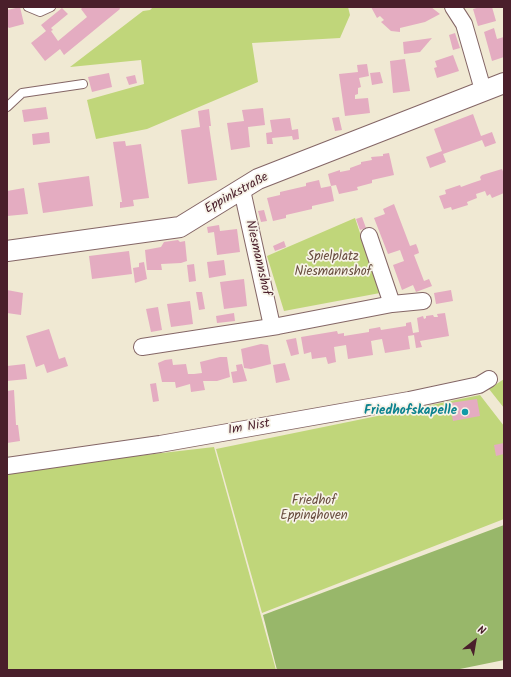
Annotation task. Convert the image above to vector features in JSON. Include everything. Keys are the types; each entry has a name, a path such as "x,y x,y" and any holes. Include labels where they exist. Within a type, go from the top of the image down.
{"street":[{"path":"453,7 464,24 483,90"},
{"name":"Eppinkstraße","path":"7,251 180,227 258,179 504,83"},
{"name":"Niesmannshof","path":"242,190 272,326"},
{"path":"369,236 392,304"},
{"path":"142,347 272,326 392,304 423,301"},
{"name":"Im Nist","path":"7,466 160,444 401,402 479,385 489,379"}],"lane":[{"path":"28,7 40,12 51,7"},
{"path":"7,107 22,93 83,84"}],"green space":[{"path":"153,7 348,7 350,15 340,38 252,43 258,82 147,129 96,139 87,100 144,84 141,60 70,67 143,11 150,10"},
{"name":"Spielplatz Niesmannshof","path":"355,218 380,293 284,311 267,256"},
{"path":"504,379 504,408 489,389"},
{"name":"Friedhof Eppinghoven","path":"480,395 504,426 504,519 262,613 216,449"},
{"path":"214,447 276,670 7,670 7,471"},
{"path":"504,525 504,660 455,670 277,670 263,615"}],"building":[{"path":"20,7 24,24 9,28 7,26 7,10"},
{"path":"83,7 119,7 120,9 64,55 60,49 45,61 31,43 46,31 41,25 62,8 68,14 51,28 53,30 51,31 58,41 87,17 81,9"},
{"path":"371,7 431,7 440,14 425,22 400,28 400,32 391,31 381,22 384,20 380,16 377,18"},
{"path":"480,7 492,7 496,21 478,26 473,9"},
{"path":"494,28 497,39 504,37 504,57 492,61 484,32"},
{"path":"455,33 460,48 453,50 449,35"},
{"path":"432,38 420,52 404,54 403,42"},
{"path":"453,55 459,71 437,78 434,68 437,67 435,61"},
{"path":"405,59 410,91 393,93 390,61"},
{"path":"367,64 369,76 359,78 361,87 358,88 358,94 355,95 355,99 368,98 370,113 345,116 339,74 358,72 357,65"},
{"path":"380,72 383,83 372,85 370,73"},
{"path":"109,73 112,87 92,92 88,77"},
{"path":"135,75 137,83 129,85 126,77"},
{"path":"46,107 48,119 24,122 22,110"},
{"path":"263,108 265,125 248,127 250,147 231,150 227,123 244,121 242,110"},
{"path":"209,109 211,126 209,126 217,180 188,184 181,130 200,127 198,111"},
{"path":"473,114 481,136 492,132 496,143 485,147 482,140 443,154 446,162 430,168 426,157 442,151 434,129"},
{"path":"339,117 342,130 335,131 332,118"},
{"path":"290,118 292,130 298,129 299,139 293,140 292,136 272,138 273,144 267,144 266,133 272,132 270,120"},
{"path":"49,132 50,143 33,145 32,134"},
{"path":"125,141 126,146 141,144 149,198 133,200 134,206 120,208 120,202 122,202 113,142"},
{"path":"389,153 394,175 372,180 372,183 357,187 358,190 339,194 336,185 331,186 328,174 340,170 340,172 350,170 350,168 361,164 361,162 372,160 371,157 383,156 383,154"},
{"path":"502,169 504,174 504,193 492,198 490,194 487,196 485,191 476,194 477,198 467,202 468,205 452,210 451,207 444,209 439,196 446,194 445,190 460,185 461,187 481,180 480,177 482,175"},
{"path":"89,176 93,206 43,213 38,183"},
{"path":"319,180 321,188 331,186 334,201 312,206 312,209 286,215 286,218 273,221 267,198 280,195 280,192 306,186 306,183"},
{"path":"24,188 28,214 7,216 7,191"},
{"path":"394,204 410,246 416,244 418,249 419,253 414,255 424,281 429,279 432,286 416,292 413,285 402,290 393,265 404,261 400,250 388,254 374,218 385,214 383,209"},
{"path":"264,210 267,221 261,222 258,211"},
{"path":"362,217 366,228 360,230 356,219"},
{"path":"219,225 220,231 237,229 240,252 217,255 214,232 208,233 207,227"},
{"path":"178,240 180,242 185,241 187,261 181,263 161,264 162,270 147,270 145,250 161,247 164,242"},
{"path":"284,241 286,247 275,251 273,246"},
{"path":"129,251 132,274 92,279 89,256"},
{"path":"224,260 226,275 209,278 207,262"},
{"path":"144,262 147,279 135,283 133,268 139,267 139,263"},
{"path":"194,264 196,281 189,282 187,265"},
{"path":"244,279 247,306 224,309 220,282"},
{"path":"7,290 23,293 21,315 7,313"},
{"path":"451,290 453,301 436,304 434,293"},
{"path":"196,292 202,292 205,309 199,310"},
{"path":"190,301 193,324 171,327 167,304"},
{"path":"158,307 162,330 151,332 146,309"},
{"path":"234,313 235,321 217,323 216,316"},
{"path":"445,313 449,336 420,341 422,347 416,348 414,335 408,336 410,349 385,353 382,339 371,341 373,355 348,359 346,345 334,347 336,362 328,364 326,357 312,359 311,352 304,354 301,337 337,331 338,334 344,333 344,336 369,332 369,329 380,327 381,330 406,326 406,323 411,322 413,333 419,332 417,318 423,316 424,319 426,316 433,315 434,317 438,317 437,314"},
{"path":"49,329 59,359 65,357 68,366 47,373 44,364 36,367 26,336"},
{"path":"296,338 299,354 291,356 286,340"},
{"path":"261,344 268,345 271,364 251,369 244,368 241,349"},
{"path":"220,357 227,357 230,377 217,381 203,381 205,390 191,392 190,384 176,388 175,382 162,382 158,363 172,359 173,365 186,364 188,374 194,374 202,373 200,362"},
{"path":"285,363 290,380 276,383 273,365"},
{"path":"25,364 27,379 7,381 7,366"},
{"path":"242,364 247,381 233,383 231,372 237,371 236,365"},
{"path":"156,383 159,401 153,402 150,384"},
{"path":"14,390 16,425 18,425 20,441 7,443 7,391"},
{"name":"Friedhofskapelle","path":"477,399 480,416 453,421 450,403"},
{"path":"504,443 504,454 496,456 494,445"}],"place":[{"name":"Friedhofskapelle","path":"465,412"}]}
